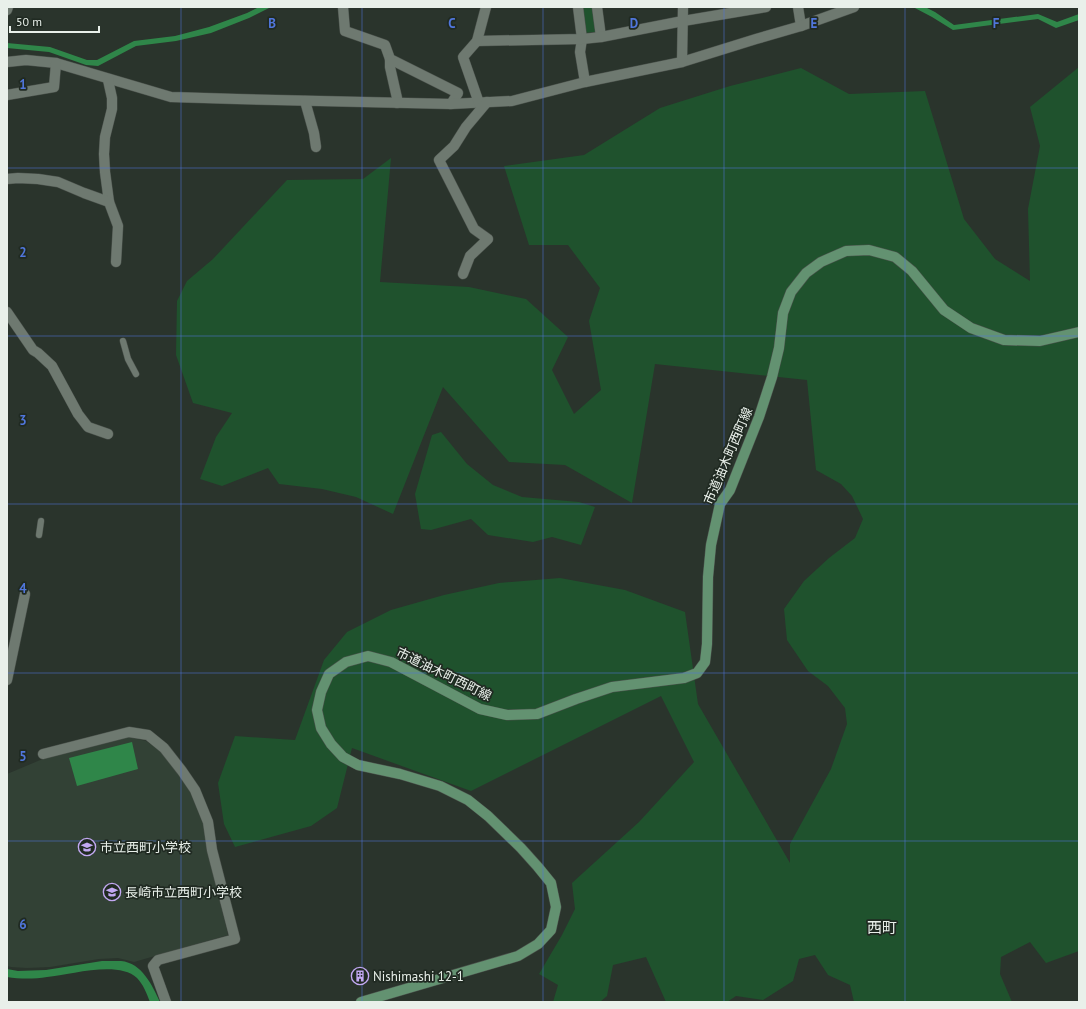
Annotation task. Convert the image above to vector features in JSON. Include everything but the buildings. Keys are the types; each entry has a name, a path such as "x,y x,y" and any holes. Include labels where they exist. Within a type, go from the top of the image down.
{"street":[{"path":"343,7 345,32 385,45 390,59 390,67 397,103"},
{"path":"483,102 463,57 477,41 486,7"},
{"path":"578,7 582,39 580,52 585,82"},
{"path":"597,7 602,37"},
{"path":"682,62 683,7"},
{"path":"477,41 582,39 602,37 766,7"},
{"path":"798,7 801,26"},
{"path":"7,62 26,60 56,63 171,97 451,104 512,101 585,82 682,62 801,26 854,7"},
{"path":"390,59 458,93 451,104"},
{"path":"7,95 54,87 56,63"},
{"path":"109,79 112,109 105,136 104,172 110,202 118,226 116,262"},
{"path":"305,100 316,146"},
{"path":"463,274 470,256 488,239 474,229 439,160 454,146 483,102"},
{"path":"7,179 38,178 58,182 110,202"},
{"name":"市道油木町西町線","path":"362,1002 518,956 538,944 551,930 556,907 551,883 538,867 488,816 468,800 440,786 400,774 358,765 343,757 330,744 321,728 317,710 321,692 329,674 346,662 368,656 391,662 480,709 507,715 537,714 612,687 684,678 697,672 705,662 707,644 708,577 711,545 720,504 730,490 759,417 772,377 779,348 783,313 791,292 806,273 821,262 846,251 869,250 895,257 912,271 944,310 971,328 1004,340 1040,341 1079,332"},
{"path":"7,312 33,350 52,366 68,398 88,427 108,434"},
{"path":"7,680 25,594"},
{"path":"43,754 129,732 148,735 164,748 182,771 194,790 208,822 212,850 235,939 158,960 153,966 166,1002"}],"lane":[{"path":"123,341 128,359 136,374"},
{"path":"39,535 41,521"}],"shaded area":[{"path":"259,7 271,7 249,18 211,33 176,41 136,46 98,66 86,65 49,52 7,48 7,43 50,47 87,60 97,60 134,41 175,36 209,27"},
{"path":"581,7 593,7 596,32 584,33"},
{"path":"913,7 925,7 954,25 1038,14 1057,22 1079,14 1079,20 1056,28 1038,19 953,30"},
{"path":"1079,67 1079,951 1046,963 1030,942 1001,957 1000,974 1012,1002 854,1002 850,985 828,975 815,955 799,959 793,981 763,1000 736,996 727,1002 666,1002 646,957 613,965 607,996 600,1002 553,1002 558,985 539,974 562,935 575,909 572,883 639,822 694,762 661,696 471,791 352,748 337,808 311,826 235,847 224,824 218,783 235,736 295,740 324,660 347,632 391,610 444,595 499,583 560,578 625,590 685,612 698,704 790,863 790,844 831,769 847,724 845,708 828,686 808,671 787,640 784,609 804,581 829,558 855,538 863,519 852,496 841,484 816,470 807,380 655,364 632,503 565,465 509,462 443,387 393,514 356,497 322,489 279,484 268,468 222,486 200,479 216,437 232,413 193,403 176,355 177,301 187,281 213,259 287,180 363,179 391,158 380,282 469,287 526,299 568,337 552,370 574,414 601,390 589,321 600,288 568,245 529,245 504,166 584,155 660,108 730,86 801,68 849,94 925,91 964,219 995,259 1030,281 1028,209 1040,146 1030,107"},
{"path":"441,432 467,464 493,485 522,497 579,502 595,507 581,545 552,537 533,542 488,535 471,519 431,530 421,529 415,494 432,435"},
{"name":"長崎市立西町小学校","path":"129,737 146,741 161,751 191,792 204,823 207,848 228,935 134,962 118,958 99,959 50,967 27,968 7,966 7,774 45,758"},
{"path":"132,742 138,769 77,786 69,758"},
{"path":"102,961 121,961 135,966 150,982 160,1002 150,1002 143,986 137,978 129,973 118,970 94,970 37,978 7,977 7,969 18,971 46,970"}],"place":[{"name":"市立西町小学校","path":"87,847"},
{"name":"長崎市立西町小学校","path":"112,892"},
{"name":"Nishimashi 12-1","path":"360,976"}],"district":[{"name":"西町","path":"882,927"}]}
